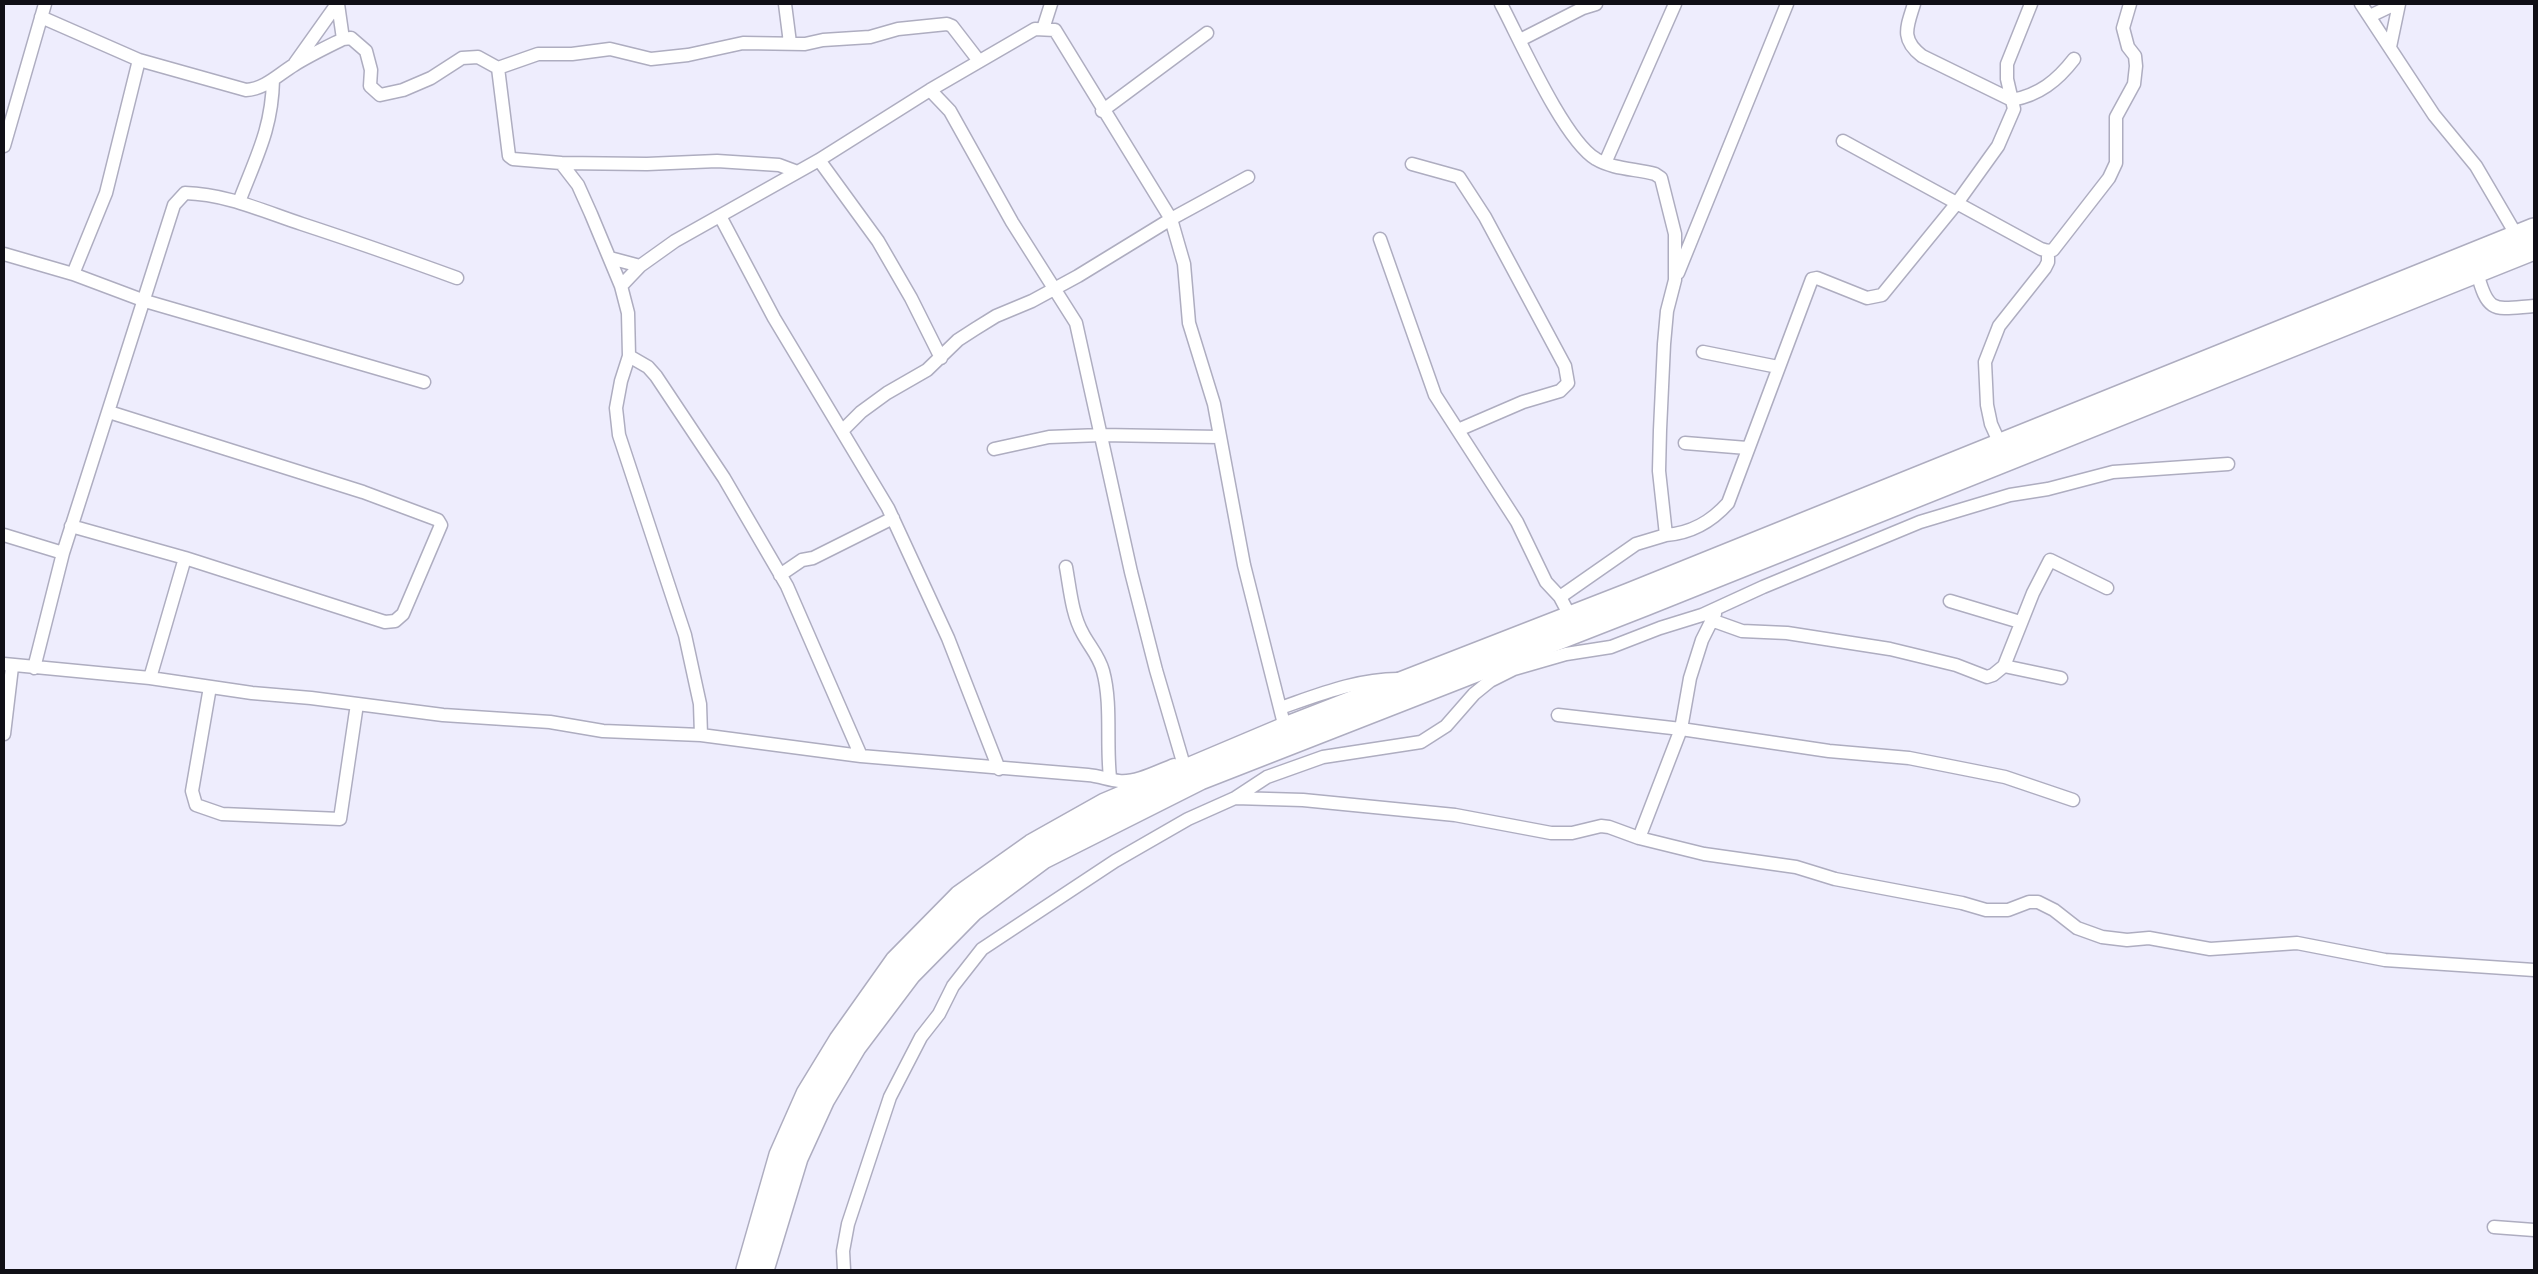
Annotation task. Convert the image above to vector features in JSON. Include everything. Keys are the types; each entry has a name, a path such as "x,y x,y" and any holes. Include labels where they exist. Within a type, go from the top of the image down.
{"highway":[{"path":"747,1270 780,1155 807,1094 840,1040 896,961 960,896 1032,845 1105,804 1282,718 1410,679 1578,633 2000,444 2526,233"},
{"path":"763,1270 797,1158 824,1099 855,1047 910,974 973,910 1043,858 1200,779 1578,633 2534,249"}],"street":[{"path":"4,146 45,4"},
{"path":"337,4 343,39"},
{"path":"294,65 314,34 337,4"},
{"path":"785,4 790,42"},
{"path":"1043,29 1051,4"},
{"path":"1501,4 1563,122 1592,156 1605,163 1644,171 1661,178 1675,234 1675,280"},
{"path":"1520,40 1596,4"},
{"path":"1605,163 1675,4"},
{"path":"1666,535 1659,471 1667,311 1675,280 1787,4"},
{"path":"1914,4 1907,28 1907,38 1912,48 1922,56 2012,100 2038,92 2054,81 2074,59"},
{"path":"1560,597 1636,544 1666,535 1693,530 1718,514 1728,503 1747,448 1812,279 1817,278 1867,298 1882,295 1957,203 1998,146 2014,109 2007,79 2006,64 2031,4"},
{"path":"1843,142 2048,251 2053,250 2109,178 2116,163 2116,117 2134,84 2136,66 2136,56 2128,47 2122,28 2130,4"},
{"path":"2361,4 2434,115 2476,166 2526,233"},
{"path":"2370,16 2397,4"},
{"path":"2390,47 2397,4"},
{"path":"41,16 139,60 246,90 273,80 294,65 343,39 351,38 366,51 372,70 370,86 380,95 403,90 431,78 462,58 478,57 498,68 538,54 572,54 610,49 651,59 688,55 743,44 790,42 805,44 823,40 870,37 898,29 947,24 952,26 979,61"},
{"path":"314,34 339,23"},
{"path":"621,286 640,266 675,241 795,171 819,160 979,61 1035,29 1055,30 1102,111 1170,219 1184,264 1189,323 1214,404 1244,565 1282,718"},
{"path":"1102,111 1207,33"},
{"path":"74,274 106,193 139,60"},
{"path":"498,68 509,156 518,161 647,164 717,161 779,166 795,171"},
{"path":"239,202 268,128 272,109 273,80"},
{"path":"4,734 8,666 150,678 210,687 481,718 550,722 603,731 701,735 861,756 1110,777 1126,781 1185,765 1156,670 1076,323 1012,222 950,111 930,90"},
{"path":"819,160 878,240 911,298 941,358"},
{"path":"561,163 578,185 621,286 628,313 629,356 616,408 619,435 685,635 700,704 701,735"},
{"path":"1412,164 1459,178 1485,217 1565,366 1568,383 1560,391 1523,402 1458,430"},
{"path":"843,430 861,412 911,378 927,370 958,340 975,329 1053,287 1078,276 1170,219 1248,177"},
{"path":"34,668 71,526 145,301 174,205 179,197 185,193 203,194 239,202 371,246 457,278"},
{"path":"720,216 774,318 843,430 893,518 948,638 999,769"},
{"path":"1675,234 1692,240"},
{"path":"1380,240 1436,395 1517,522 1546,582 1560,597 1578,633 1612,647 1660,628 1702,615 1920,522 2010,495 2048,489 2113,472 2228,464"},
{"path":"2000,444 1991,424 1987,405 1985,362 1999,326 2045,268 2048,262 2048,251"},
{"path":"4,254 74,274 145,301 278,338 424,382"},
{"path":"610,258 640,266"},
{"path":"2477,272 2488,303 2497,309 2534,306"},
{"path":"1703,352 1778,367"},
{"path":"629,356 648,367 656,376 724,478 780,574 861,756"},
{"path":"71,526 185,558 385,622 395,621 403,614 441,525 438,520 363,492 109,412"},
{"path":"994,449 1049,437 1101,435 1219,437"},
{"path":"1684,443 1747,448"},
{"path":"780,574 802,560 813,558 893,518"},
{"path":"4,535 63,553"},
{"path":"150,678 185,558"},
{"path":"1714,621 1742,631 1787,633 1890,649 1956,665 1988,677 1993,676 2004,666 2020,622 2047,562 2050,560 2107,588"},
{"path":"1066,567 1073,604 1082,634 1094,649 1103,670 1110,777"},
{"path":"1950,601 2020,622"},
{"path":"1639,838 1681,729 1690,678 1702,640 1714,621 1717,608"},
{"path":"844,1270 843,1251 848,1224 890,1097 921,1037 938,1014 953,986 968,964 982,949 1115,861 1188,819 1235,798 1267,777 1323,757 1421,742 1446,726 1474,694 1490,681 1578,633"},
{"path":"2004,666 2061,678"},
{"path":"210,687 192,791 196,805 222,814 340,819 357,704"},
{"path":"1558,716 1681,729 1829,751 1909,758 2004,777 2073,800"},
{"path":"1235,798 1303,800 1455,815 1550,833 1572,833 1601,826 1639,838 1704,854 1796,867 1835,879 1962,903 1986,910 2008,910 2029,902 2038,902 2077,928 2102,937 2127,940 2149,938 2210,949 2297,943 2385,960 2534,970"},
{"path":"2494,1227 2534,1230"}]}
